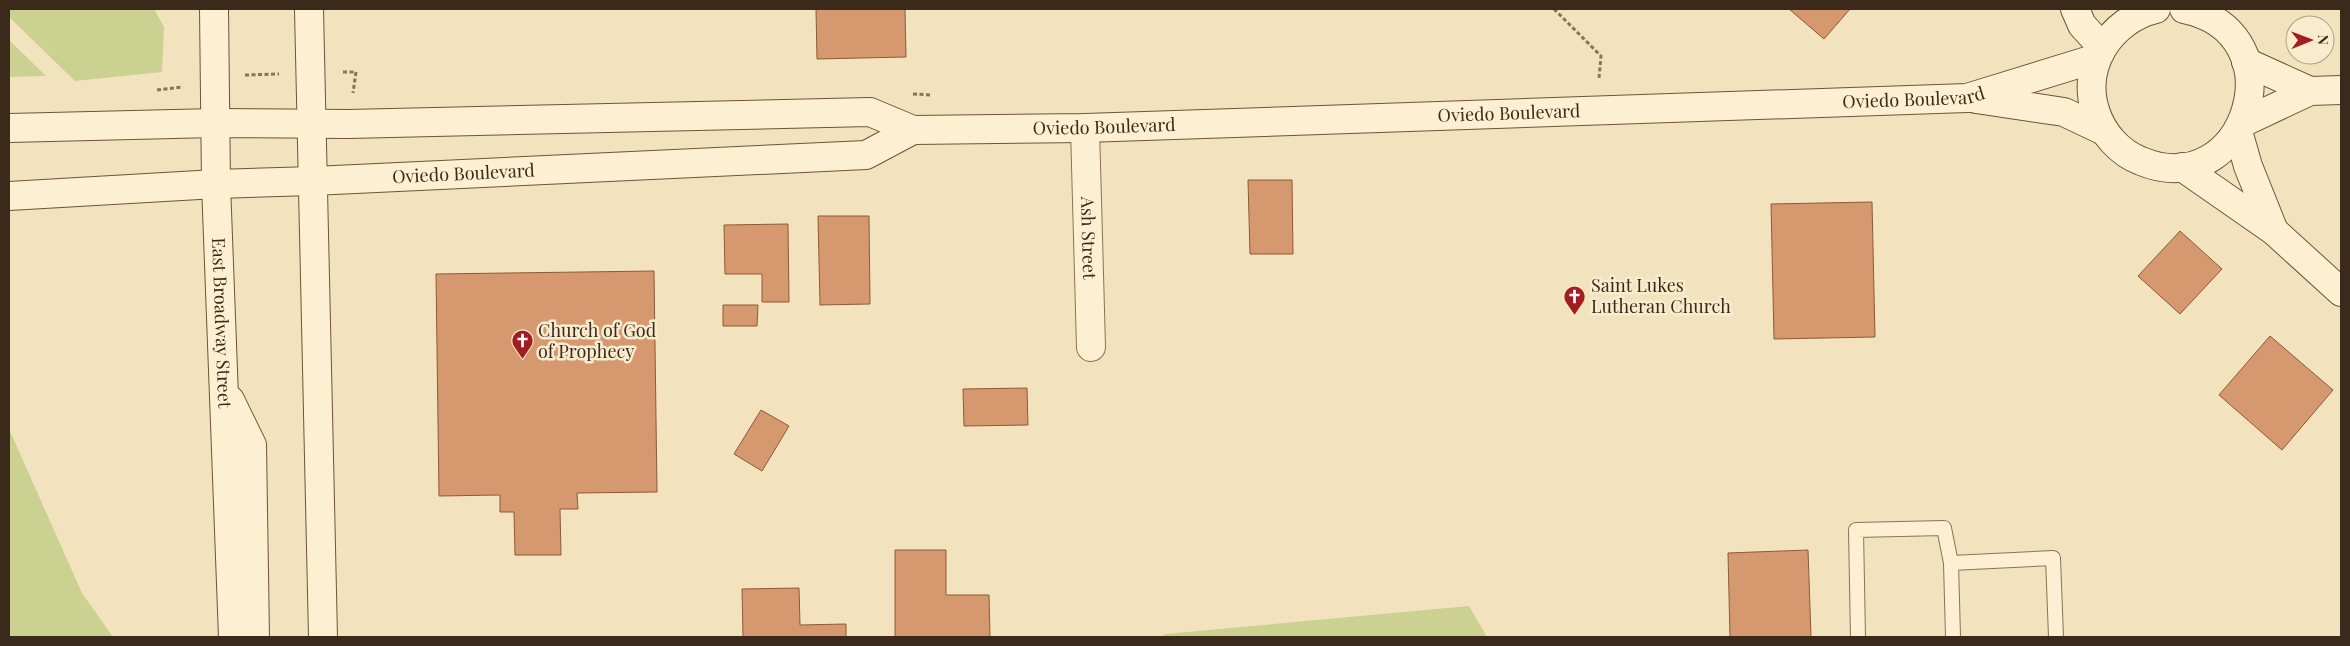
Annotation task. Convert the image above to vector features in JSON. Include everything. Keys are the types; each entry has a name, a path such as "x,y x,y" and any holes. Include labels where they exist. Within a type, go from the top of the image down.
{"main road":[{"name":"East Broadway Street","path":"214,9 216,184 226,392 233,637"},
{"path":"309,9 322,637"},
{"path":"2075,9 2082,25 2100,53"},
{"path":"2148,9 2117,29 2100,53 2092,79 2092,101 2104,131 2119,148 2138,160 2159,166 2182,167 2200,162 2217,153 2240,127 2247,113 2250,93 2246,62 2229,22 2209,18 2184,9"},
{"name":"Oviedo Boulevard","path":"9,128 215,123 310,125 870,112 913,130 1085,128 1967,98 2100,53"},
{"path":"2246,62 2310,91"},
{"path":"2240,127 2310,91 2341,90"},
{"path":"1967,98 2064,112 2104,131"},
{"path":"2240,127 2248,166 2274,231"},
{"name":"Ash Street","path":"1085,128 1091,347"},
{"name":"Oviedo Boulevard","path":"9,196 216,184 866,155 913,130"},
{"path":"2182,167 2274,231 2341,292"},
{"path":"226,392 252,445 255,637"}],"lane":[{"path":"1858,637 1856,530 1944,528 1951,563 1953,637"},
{"path":"1951,563 2053,558 2056,637"}],"path":[{"path":"1554,9 1602,56 1598,81"},
{"path":"184,87 214,77 310,72"},
{"path":"352,99 356,72"}],"green space":[{"path":"9,9 154,9 164,27 162,72 75,81 9,17"},
{"path":"9,40 46,76 9,77"},
{"path":"9,429 82,593 113,637 9,637"},
{"path":"1469,606 1487,637 1161,637 1165,634"}],"building":[{"path":"816,9 905,9 906,57 817,59"},
{"path":"1789,9 1850,9 1824,39"},
{"path":"1248,180 1292,180 1293,254 1250,254"},
{"path":"1872,202 1875,337 1774,339 1771,204"},
{"path":"818,216 869,216 870,304 820,305"},
{"path":"788,224 789,302 762,302 762,274 725,274 724,225"},
{"path":"2180,231 2222,269 2180,314 2138,276"},
{"path":"654,271 657,492 577,493 578,509 560,509 561,555 515,555 514,512 500,512 500,495 439,496 436,274"},
{"path":"723,305 758,305 757,326 723,326"},
{"path":"2270,336 2333,390 2282,450 2219,395"},
{"path":"1027,388 1028,425 964,426 963,389"},
{"path":"761,410 789,426 762,471 734,454"},
{"path":"895,550 946,550 946,595 989,595 990,637 895,637"},
{"path":"1808,550 1811,637 1730,637 1728,553"},
{"path":"799,588 800,625 846,624 846,637 743,637 742,589"}],"place":[{"name":"Saint Lukes Lutheran Church","path":"1575,315"},
{"name":"Church of God of Prophecy","path":"522,360"}]}
